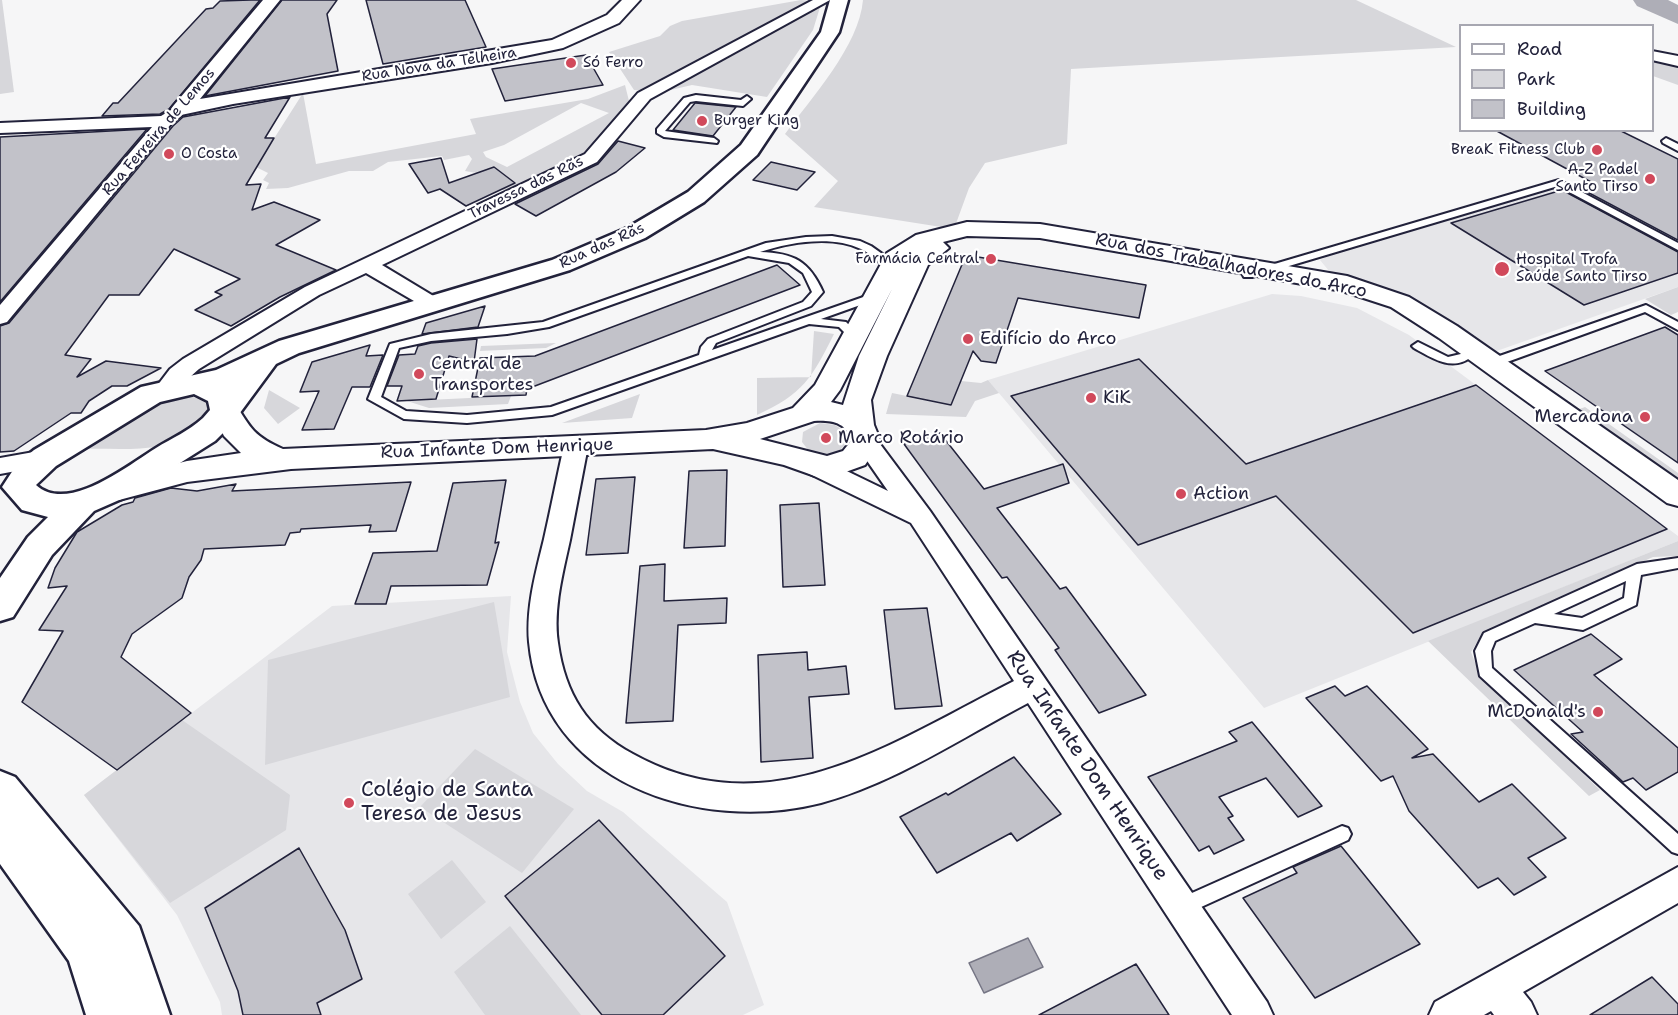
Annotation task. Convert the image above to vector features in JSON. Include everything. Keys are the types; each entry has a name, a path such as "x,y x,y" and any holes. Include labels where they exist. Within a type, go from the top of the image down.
{"main road":[{"name":"Rua das Rãs","path":"12,484 45,458 151,394 226,376 289,347 561,265 636,233 696,196 733,167 764,130 830,32 839,0"},
{"name":"Rua das Rãs","path":"81,504 113,491 214,426 267,357"},
{"path":"180,387 210,387 222,397 225,410"},
{"path":"12,484 52,507 81,504"},
{"path":"0,581 26,542 12,484"},
{"path":"0,607 40,546 81,504"},
{"path":"0,790 114,928 123,942 146,1015"},
{"path":"0,830 88,949 110,1015"}],"street":[{"name":"Rua Ferreira de Lemos","path":"0,318 272,0"},
{"name":"Rua Nova da Telheira","path":"173,115 233,98 492,57 557,44 613,19 632,0"},
{"name":"Travessa das Rãs","path":"180,387 178,374 312,291 591,158 644,96 823,0"},
{"path":"1654,55 1675,60"},
{"name":"Rua Nova da Telheira","path":"200,86 203,93 233,98"},
{"path":"0,128 173,115"},
{"name":"Rua dos Trabalhadores do Arco","path":"902,269 929,252 945,238 967,229 1040,231 1337,290 1397,312 1456,359 1678,511"},
{"path":"368,265 433,304"},
{"path":"715,440 803,461 843,464 862,451 863,433 857,400 864,346 876,296 902,269"},
{"path":"902,269 864,346 798,418 783,438 785,448 803,461 921,518"},
{"name":"Rua dos Trabalhadores do Arco","path":"1257,273 1347,284 1400,302 1492,363 1678,495"},
{"name":"Rua Infante Dom Henrique","path":"225,410 233,430 242,440 253,448 279,459"},
{"path":"715,440 815,412 841,413 863,433"},
{"name":"Rua Infante Dom Henrique","path":"863,433 1254,1015"},
{"name":"Rua Infante Dom Henrique","path":"113,491 158,476 192,469 279,459 715,440"},
{"path":"576,446 543,605 543,644 548,675 559,705 580,733 608,758 669,788 722,797 768,796 818,788 866,772 1033,686"},
{"path":"1449,1015 1507,1002 1678,884"}],"lane":[{"path":"714,141 664,134 660,131 687,100 696,98 743,103 747,99"},
{"path":"1666,141 1678,148"},
{"path":"1257,273 1559,183 1678,247"},
{"path":"876,296 552,411 467,418 404,415 374,399 393,346 421,337 515,332 545,325 741,255 799,239 831,240 864,246 902,269"},
{"path":"704,357 707,346 712,341 807,304 818,292 803,265 788,257 741,255"},
{"path":"1492,363 1646,308 1678,327"},
{"path":"802,322 842,324 864,346"},
{"path":"1418,346 1456,359"},
{"path":"1678,563 1661,563 1634,572 1535,616 1489,637 1483,651 1485,671 1678,846"},
{"path":"1535,616 1582,624 1631,601 1634,572"},
{"path":"1181,907 1342,834"}],"shaded area":[{"name":"Hospital Trofa Saúde Santo Tirso","path":"1559,186 1678,251 1678,287 1491,353 1428,309 1387,289 1329,271 1320,260 1327,256"},
{"path":"1272,294 1301,296 1357,308 1409,335 1678,536 1678,541 1264,708 988,380"},
{"name":"Colégio de Santa Teresa de Jesus","path":"511,596 507,652 520,702 533,733 558,764 587,791 623,812 727,902 764,1005 743,1015 222,1015 220,1002 177,915 84,795 332,606"},
{"path":"1028,938 1043,967 984,993 969,963"}],"green space":[{"path":"0,0 2,0 14,92 0,94"},
{"path":"801,0 812,1 648,91 634,90 609,52 660,36 670,26 682,21"},
{"path":"863,0 1356,0 1456,47 1071,69 1067,144 985,163 969,188 954,229 814,207 838,181 785,134 844,53 860,17"},
{"path":"821,4 813,30 767,97 692,85 658,93"},
{"path":"1654,58 1678,64 1678,85 1654,76"},
{"path":"625,85 629,101 588,152 508,193 477,173 465,171 472,159 469,155 444,160 442,156 388,162 373,171 349,171 288,188 266,189 269,183 263,180 268,173 252,165 268,148 303,93 316,164 476,134 470,119 588,99","holes":["581,103 609,113 507,167 486,157 483,152 504,145"]},
{"path":"1678,287 1678,312 1671,315 1645,299"},
{"path":"814,331 834,334 819,362 811,375"},
{"path":"556,343 546,348 480,351 481,346"},
{"path":"809,377 796,392 757,415 757,378"},
{"path":"988,380 999,393 975,401 966,417 886,414 892,393 951,405 961,381 981,383"},
{"path":"269,390 300,408 278,424 264,408"},
{"path":"640,394 632,418 562,423"},
{"path":"187,395 205,401 209,406 195,425 173,441 160,446 141,448 80,449 173,397"},
{"path":"511,396 508,404 429,408 407,401"},
{"path":"1585,407 1678,473 1678,481 1577,410"},
{"path":"820,423 835,425 846,432 847,443 838,452 823,454 809,451 802,442 803,432"},
{"path":"1678,541 1678,556 1653,557 1498,626 1481,636 1471,652 1480,675 1600,790 1589,796 1428,641"},
{"path":"494,602 510,697 265,765 268,660"},
{"path":"182,720 290,795 286,830 170,903 84,795"},
{"path":"475,749 574,809 522,873 420,807"},
{"path":"452,860 486,902 441,939 408,894"},
{"path":"510,926 581,1015 485,1015 454,972"}],"building":[{"path":"260,0 169,109 160,114 102,116 113,103 118,103 206,9 213,8 220,1"},
{"path":"282,0 337,0 327,14 338,71 205,96"},
{"path":"366,0 465,0 486,47 383,64"},
{"path":"586,55 603,85 505,101 492,69"},
{"path":"290,97 265,138 274,138 246,185 261,184 252,210 274,202 320,220 276,245 336,270 280,297 231,326 195,310 222,295 215,292 240,279 174,249 139,295 109,295 65,355 91,359 77,377 106,361 161,368 127,386 112,386 89,401 81,413 71,413 14,451 0,452 0,326 9,323 173,126 183,117"},
{"name":"Burger King","path":"695,103 736,107 713,136 673,130"},
{"path":"147,129 0,302 0,137"},
{"path":"1499,132 1623,132 1678,159 1678,240 1576,186 1591,182"},
{"path":"618,141 645,148 616,172 536,216 515,204 598,164"},
{"path":"441,158 449,183 494,167 515,183 466,206 440,189 428,193 409,164"},
{"path":"771,162 815,172 797,190 753,180"},
{"path":"1562,190 1678,252 1678,273 1584,305 1451,223"},
{"name":"Edifício do Arco","path":"966,255 1146,285 1139,318 1018,298 996,363 981,361 973,351 951,405 907,396"},
{"path":"777,265 800,285 527,389 526,395 472,397 480,358 535,356"},
{"path":"485,306 478,327 422,334 426,323"},
{"name":"Mercadona","path":"1665,327 1678,335 1678,463 1545,371"},
{"path":"477,339 474,362 449,356 436,399 397,401 402,386 387,386 399,355 415,354 418,346 431,343"},
{"path":"370,345 366,356 383,355 370,387 352,387 334,429 302,430 319,391 300,392 312,362"},
{"path":"1139,359 1246,464 1476,385 1667,529 1413,633 1276,496 1138,545 1011,396"},
{"path":"940,433 984,489 1063,464 1069,483 997,508 1060,589 1066,587 1146,695 1099,713 1055,650 1059,648 1007,577 1002,578 904,444"},
{"path":"727,470 725,546 684,548 689,471"},
{"path":"635,477 628,553 586,555 596,479"},
{"path":"506,480 495,543 499,542 487,585 391,586 386,604 355,604 373,553 437,551 453,483"},
{"path":"411,482 396,531 369,532 371,525 301,529 300,532 290,533 285,545 204,549 201,560 189,577 182,598 132,634 121,657 191,713 117,770 22,702 63,631 39,630 67,586 48,588 55,568 77,532 122,505 133,502 135,498 171,488 197,491 236,484 232,491"},
{"path":"819,503 825,585 783,587 780,505"},
{"path":"665,564 664,601 727,598 726,623 678,625 673,721 626,723 640,566"},
{"path":"927,608 942,706 895,709 884,610"},
{"name":"McDonald's","path":"1591,634 1622,659 1594,675 1678,748 1678,772 1646,790 1633,778 1623,782 1571,734 1583,732 1514,670"},
{"path":"807,652 808,670 846,666 849,694 809,697 813,758 761,762 758,655"},
{"path":"1335,686 1345,696 1367,686 1428,749 1412,758 1433,754 1479,802 1512,784 1566,838 1528,858 1546,877 1514,895 1498,878 1478,888 1409,811 1393,776 1381,781 1306,698"},
{"path":"1252,722 1322,806 1298,817 1266,778 1219,797 1233,816 1228,818 1244,840 1214,854 1209,846 1199,851 1148,777 1237,741 1229,732"},
{"path":"1014,757 1061,814 1017,841 1011,833 937,873 900,817 946,793 948,795"},
{"path":"599,820 725,956 663,1015 602,1015 505,896"},
{"path":"1341,846 1420,944 1315,998 1243,898 1297,873 1293,867"},
{"path":"299,848 345,930 362,979 317,1003 321,1015 243,1015 238,991 205,908"},
{"path":"1136,964 1169,1015 1039,1015"},
{"path":"1652,977 1678,1004 1678,1015 1590,1015"}],"waterway":[{"path":"1647,0 1678,16"}],"place":[{"name":"Só Ferro","path":"571,63"},
{"name":"Burger King","path":"702,121"},
{"name":"BreaK Fitness Club","path":"1597,150"},
{"name":"O Costa","path":"169,154"},
{"name":"A-Z Padel Santo Tirso","path":"1650,179"},
{"name":"Farmácia Central","path":"991,259"},
{"name":"Hospital Trofa Saúde Santo Tirso","path":"1502,269"},
{"name":"Edifício do Arco","path":"968,339"},
{"name":"Central de Transportes","path":"419,374"},
{"name":"KiK","path":"1091,398"},
{"name":"Mercadona","path":"1645,417"},
{"name":"Marco Rotário","path":"826,438"},
{"name":"Action","path":"1181,494"},
{"name":"McDonald's","path":"1598,712"},
{"name":"Colégio de Santa Teresa de Jesus","path":"349,803"}]}
